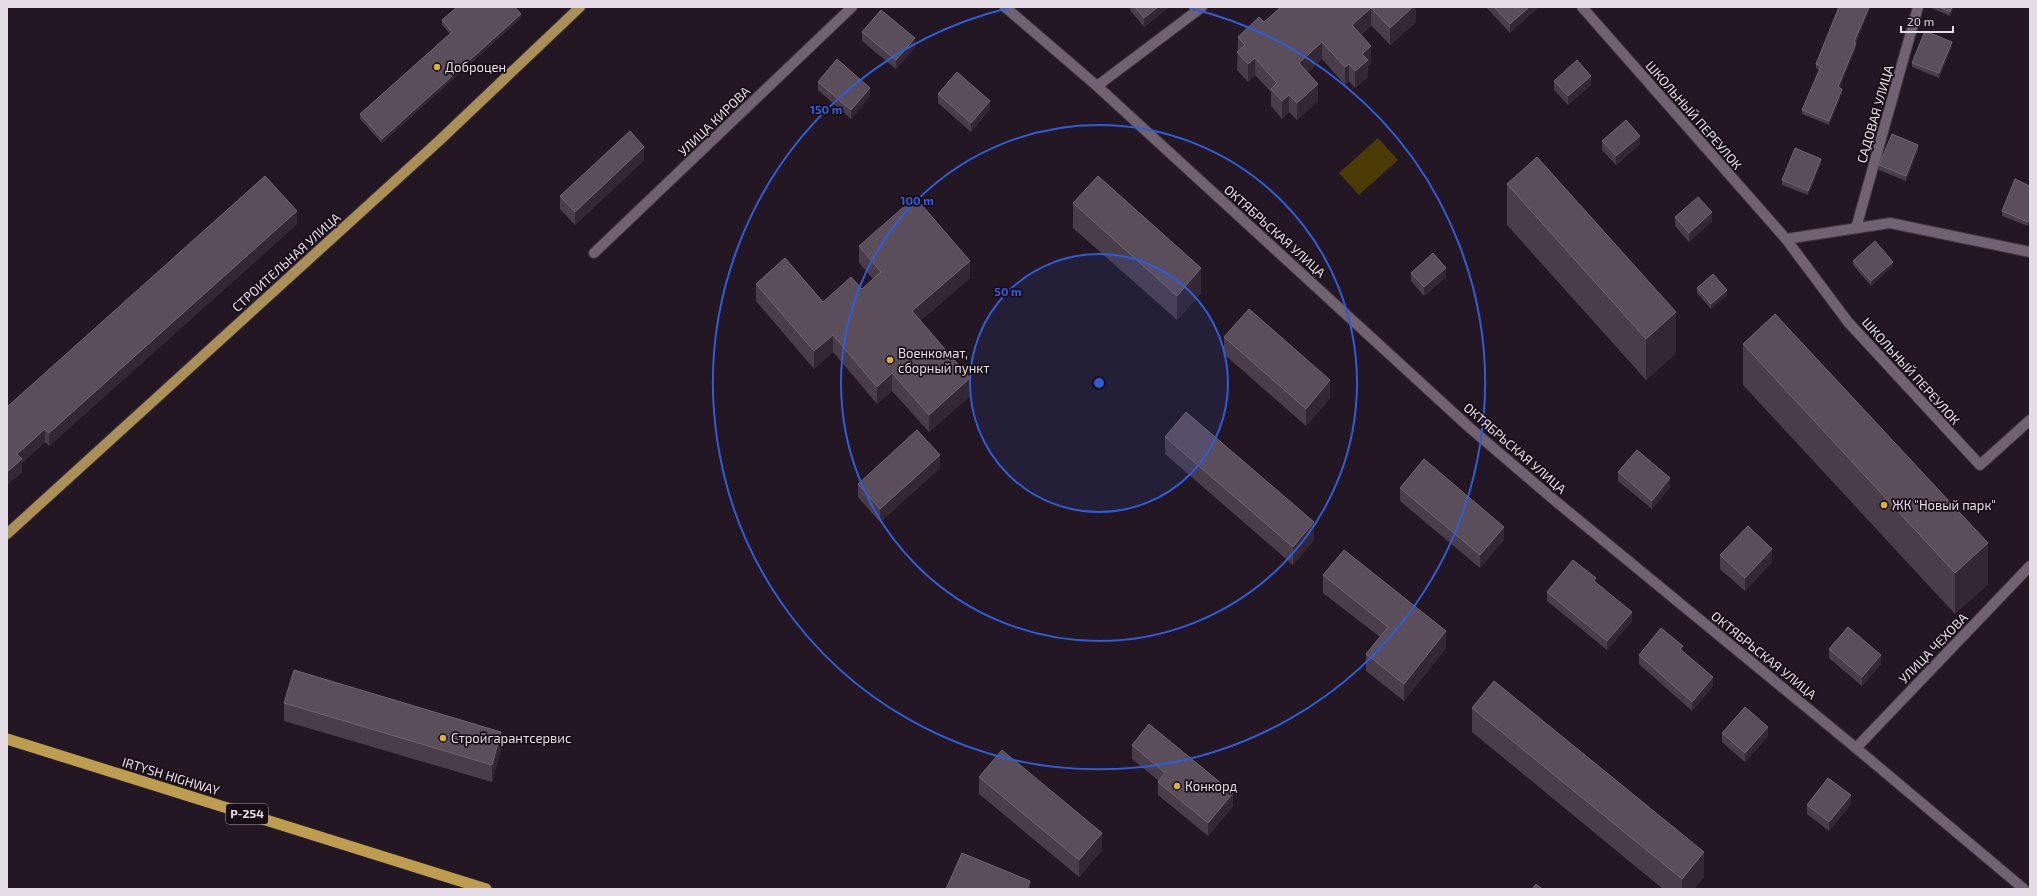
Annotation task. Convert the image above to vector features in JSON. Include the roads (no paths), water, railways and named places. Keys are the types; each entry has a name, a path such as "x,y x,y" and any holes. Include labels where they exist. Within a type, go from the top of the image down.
{"highway":[{"name":"IRTYSH HIGHWAY","path":"7,739 486,889"}],"main road":[{"name":"СТРОИТЕЛЬНАЯ УЛИЦА","path":"7,534 440,140 580,7"}],"street":[{"name":"УЛИЦА КИРОВА","path":"594,253 852,7"},
{"name":"ОКТЯБРЬСКАЯ УЛИЦА","path":"1005,7 1097,86 1470,428 2024,889"},
{"path":"1097,86 1202,7"},
{"name":"ШКОЛЬНЫЙ ПЕРЕУЛОК","path":"1582,7 1786,239 1848,322 1980,465 2030,420"},
{"name":"САДОВАЯ УЛИЦА","path":"1856,228 1918,7"},
{"path":"1786,239 1890,223 2030,252"},
{"name":"УЛИЦА ЧЕХОВА","path":"1856,748 2030,566"}],"place":[{"name":"Доброцен","path":"437,67"},
{"name":"Военкомат, сборный пункт","path":"890,360"},
{"name":"ЖК \"Новый парк\"","path":"1884,505"},
{"name":"Стройгарантсервис","path":"443,738"},
{"name":"Конкорд","path":"1177,786"}]}
